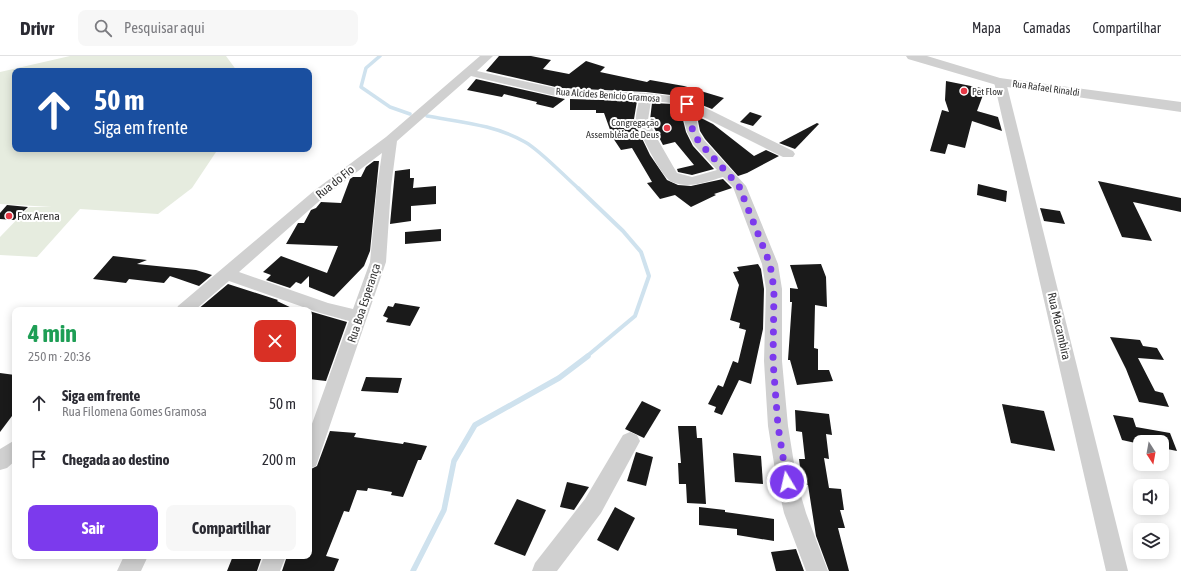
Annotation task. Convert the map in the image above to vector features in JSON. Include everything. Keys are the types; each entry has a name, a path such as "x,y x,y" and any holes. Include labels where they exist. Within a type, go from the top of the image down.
{"street":[{"name":"Rua do Fio","path":"188,307 320,193 391,140 487,56"},
{"name":"Rua Rafael Rinaldi","path":"913,56 1000,82 1181,107"},
{"name":"Rua Alcides Benicio Gramosa","path":"467,72 560,93 646,97 675,100 687,104 788,154"},
{"name":"Rua Macambira","path":"1000,82 1117,571"},
{"path":"646,97 642,120 651,140 672,176 678,179 692,181 726,172"},
{"path":"687,104 693,132 699,142 739,186 770,264 774,289 773,361 778,426 787,482 799,527 817,571"},
{"name":"Rua Boa Esperança","path":"312,452 360,317 380,252 384,187 391,140"},
{"path":"227,274 326,309 360,317"},
{"path":"543,571 594,506 630,441"},
{"path":"0,462 12,452"},
{"path":"128,571 135,559"},
{"path":"270,571 274,559"}],"shaded area":[{"path":"70,56 226,56 235,68 18,68"},
{"path":"12,69 12,152 216,152 192,188 158,214 80,209 37,257 0,255 0,237 29,207 52,207 0,204 0,72"}],"building":[{"path":"499,56 531,56 551,60 543,69 569,74 586,61 605,67 600,72 647,82 650,80 684,86 724,98 712,109 679,96 646,92 560,88 486,71"},
{"path":"476,79 565,99 553,108 536,104 537,102 504,94 502,97 467,90"},
{"path":"946,81 981,88 983,95 977,111 998,117 1002,131 972,121 965,148 948,144 945,154 930,151 942,110 949,112 945,100"},
{"path":"570,99 637,101 634,119 637,128 650,155 667,180 678,185 691,186 723,179 732,188 714,194 716,195 691,207 675,195 660,199 647,183 652,182 632,148 621,150 613,138 604,113 596,113 596,110 570,110"},
{"path":"652,103 673,104 680,108 686,132 693,146 714,169 692,175 678,172 677,169 694,165 675,142 663,145 650,120"},
{"path":"750,112 762,116 753,126 740,122"},
{"path":"697,116 713,124 754,156 766,150 779,156 747,173 738,176 705,139 700,131"},
{"path":"817,123 819,124 795,149 779,143"},
{"path":"374,161 379,161 370,251 364,266 334,297 309,287 309,276 301,284 296,282 290,288 266,280 271,275 263,272 281,256 327,273 338,246 286,244 298,223 304,223 311,210 316,208 321,202 341,203 350,179 353,177 361,177 366,167"},
{"path":"410,169 410,178 414,178 413,188 436,186 436,204 411,206 411,221 390,224 395,171"},
{"path":"1098,181 1181,198 1181,212 1133,202 1152,241 1122,237"},
{"path":"978,184 1007,191 1006,202 977,195"},
{"name":"Fox Arena","path":"7,205 28,207 14,220 0,219 0,213"},
{"path":"1040,208 1060,211 1065,224 1044,221"},
{"path":"441,229 441,241 405,244 405,232"},
{"path":"113,256 147,260 137,264 196,270 212,275 199,286 170,276 164,283 129,279 126,283 93,279"},
{"path":"758,264 761,269 764,289 763,329 751,384 739,380 722,415 714,412 716,407 708,404 718,385 723,387 733,361 738,363 746,330 739,328 740,323 730,320 739,285 733,272 739,271 737,267"},
{"path":"821,264 826,277 827,307 815,305 814,348 818,349 818,370 829,370 833,381 797,385 790,360 788,360 792,302 790,302 790,288 798,289 790,265"},
{"path":"228,284 278,300 277,301 290,307 201,307"},
{"path":"395,303 420,307 410,326 386,322 388,318 383,316 388,306 393,307"},
{"path":"312,312 347,322 326,381 312,379"},
{"path":"1110,337 1140,340 1143,346 1157,348 1164,360 1138,358 1155,391 1163,393 1169,407 1139,402 1126,369"},
{"path":"0,373 12,375 12,416 0,432"},
{"path":"366,377 402,378 398,393 361,391"},
{"path":"642,401 661,410 644,438 625,429"},
{"path":"1002,404 1044,411 1055,451 1011,443"},
{"path":"795,410 829,414 832,435 826,434 829,459 824,458 829,488 841,489 844,510 840,510 845,528 838,528 849,571 829,571 816,536 808,485 802,484 799,459 805,459 802,432 796,431"},
{"path":"1113,415 1133,418 1136,427 1170,433 1177,451 1169,449 1169,435 1133,435 1133,442 1122,440"},
{"path":"678,426 696,426 697,438 702,438 706,504 687,503 686,484 679,484 678,463 681,463"},
{"path":"330,431 356,433 354,437 427,446 421,460 418,460 403,497 391,495 392,492 368,488 367,491 357,490 349,512 344,511 326,556 339,559 334,571 282,571 286,559 312,559 312,468 317,466"},
{"path":"636,452 653,457 646,486 627,481"},
{"path":"733,453 761,456 763,484 735,482"},
{"path":"567,482 589,487 574,510 560,507"},
{"path":"517,499 546,510 525,556 494,544"},
{"path":"615,507 635,518 618,551 597,540"},
{"path":"699,507 774,519 774,541 737,535 737,529 699,525"},
{"path":"796,549 804,571 776,571 771,552"},
{"path":"232,559 261,559 257,571 227,571"}],"waterway":[{"path":"380,56 366,68 361,87 390,107 410,114"},
{"path":"427,116 478,125 514,136 538,151 579,189"},
{"path":"578,188 623,231 641,252 649,276 635,316 586,357"},
{"path":"413,571 444,510 454,461 475,425 559,378 588,356"}],"place":[{"name":"Pet Flow","path":"964,91"},
{"name":"Congregação Assembléia de Deus","path":"667,128"},
{"name":"Fox Arena","path":"9,216"}],"route":[{"path":"687,104 693,132 699,142 739,186 770,264 774,289 773,361 778,426 787,482"}]}
